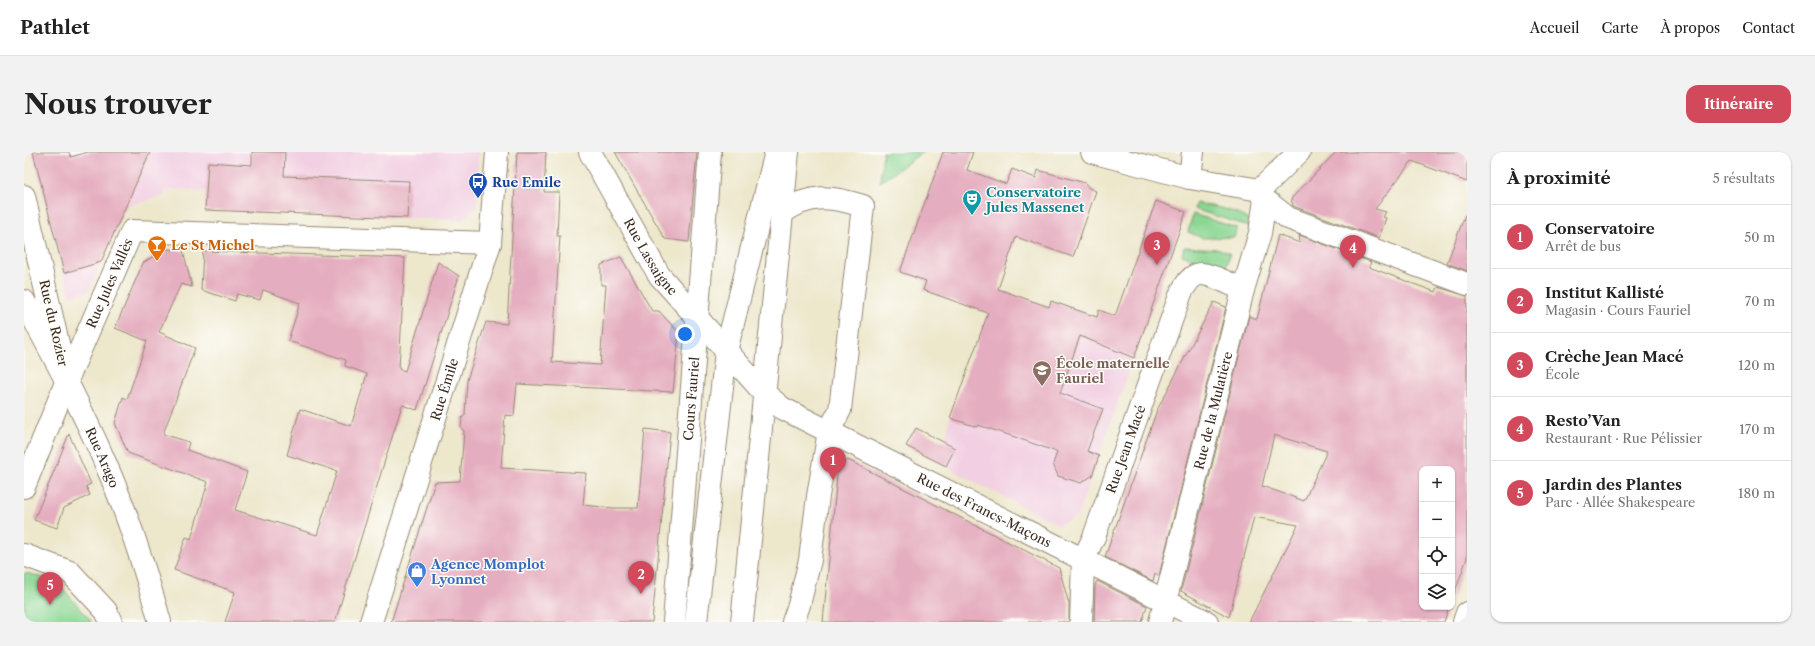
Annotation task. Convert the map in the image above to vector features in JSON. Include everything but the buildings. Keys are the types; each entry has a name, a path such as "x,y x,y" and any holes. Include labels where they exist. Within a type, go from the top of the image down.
{"street":[{"name":"Rue Émile","path":"371,622 490,242 498,152"},
{"name":"Rue Lassaigne","path":"590,152 660,275 726,351"},
{"name":"Cours Fauriel","path":"674,622 696,318 710,152"},
{"path":"696,622 726,351 776,152"},
{"path":"742,622 788,152"},
{"path":"1092,152 1190,178 1263,195 1288,218 1467,284"},
{"path":"1190,178 1194,152"},
{"path":"1263,195 1293,153"},
{"name":"Rue de la Mulatière","path":"1160,622 1243,290 1260,233 1263,195"},
{"name":"Rue du Rozier","path":"24,196 67,380"},
{"path":"782,213 794,205 809,199 825,198 844,200 863,206 840,410 829,431 818,496 810,560 799,605 793,622"},
{"name":"Rue Jules Vallès","path":"24,488 67,380 132,231 490,242"},
{"name":"Rue Jean Macé","path":"1083,560 1094,537 1178,301 1187,283 1193,277 1201,274 1229,283 1243,290"},
{"name":"Rue Arago","path":"24,301 67,380 107,467 143,563 160,622"},
{"path":"726,351 764,393"},
{"name":"Rue des Francs-Maçons","path":"764,393 782,408 1207,622"},
{"path":"24,555 70,572 106,612 111,622"},
{"path":"1081,622 1083,560"},
{"path":"1464,622 1467,613"}],"shaded area":[{"path":"33,152 478,152 476,207 462,220 205,210 206,191 168,189 163,196 118,208 122,216 89,291 70,296"},
{"name":"École maternelle Fauriel","path":"990,305 1134,357 1077,517 1058,525 935,461 944,443 950,418"}],"green space":[{"path":"883,152 923,152 880,182"},
{"path":"1196,203 1237,213 1250,222 1253,228 1194,209"},
{"path":"1193,214 1237,228 1234,237 1203,238 1188,232"},
{"path":"1184,247 1219,249 1230,253 1225,269 1182,255"},
{"path":"24,573 46,579 55,584 70,597 92,622 24,622"}],"place":[{"name":"Rue Emile","path":"478,199"},
{"name":"Conservatoire Jules Massenet","path":"972,216"},
{"name":"Le St Michel","path":"157,262"},
{"name":"Crèche Jean Macé","path":"1157,265"},
{"name":"Resto’Van","path":"1353,268"},
{"name":"École maternelle Fauriel","path":"1042,387"},
{"name":"Conservatoire","path":"833,480"},
{"name":"Agence Momplot Lyonnet","path":"417,588"},
{"name":"Institut Kallisté","path":"641,594"},
{"name":"Jardin des Plantes","path":"50,605"}]}
